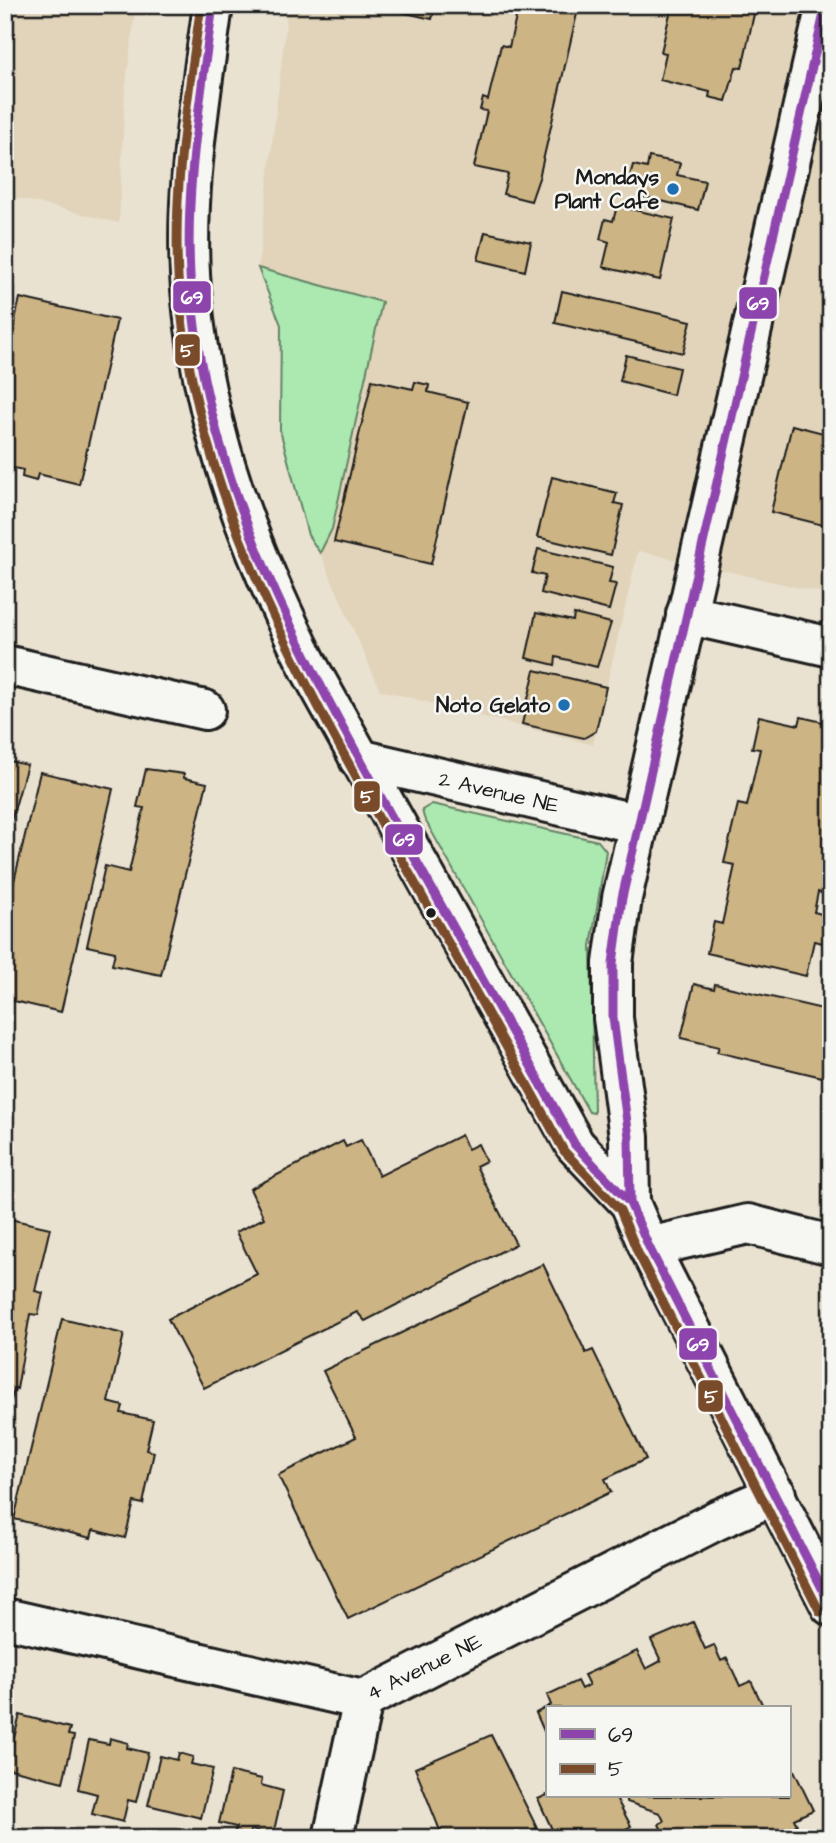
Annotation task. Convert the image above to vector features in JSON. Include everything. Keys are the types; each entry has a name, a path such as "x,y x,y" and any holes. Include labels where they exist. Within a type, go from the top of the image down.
{"main road":[{"path":"213,5 192,157 191,300 208,394 228,476 253,544 284,617 359,759 575,1145 630,1203 649,1247 831,1606"},
{"path":"630,1203 629,1137 613,1018 613,964 622,898 686,614 823,51 825,5"},
{"path":"686,614 831,648"},
{"path":"5,665 205,710"},
{"name":"2 Avenue NE","path":"359,759 639,824"},
{"path":"649,1247 748,1224 831,1245"},
{"name":"4 Avenue NE","path":"5,1618 363,1700 717,1520 776,1494"},
{"path":"334,1838 363,1700"}],"shaded area":[{"path":"5,5 136,5 125,92 119,223 5,195"},
{"path":"288,5 831,5 831,595 638,551 593,745 380,690 320,553 332,529 382,303 258,268"}],"green space":[{"path":"258,268 382,302 332,529 320,553 308,535 280,430 281,325"},
{"path":"432,804 598,841 606,851 591,946 594,1113 589,1112 424,818 422,810"}],"building":[{"path":"394,5 435,5 432,19 393,10"},
{"path":"512,5 579,5 539,178 531,201 503,194 508,174 474,167 487,111 480,110 483,98 488,100 501,45 509,47 518,9"},
{"path":"672,5 756,5 742,68 736,67 726,101 709,97 710,92 660,80 666,53 661,52"},
{"name":"Mondays Plant Cafe","path":"649,157 680,163 677,175 705,181 698,210 641,196 644,182 629,179 633,165 647,168"},
{"path":"617,206 674,219 660,280 603,267 609,242 600,239 605,219 613,221"},
{"path":"485,232 531,242 525,271 478,260"},
{"path":"562,291 691,321 683,353 555,323"},
{"path":"20,298 117,320 79,484 38,474 36,481 22,477 23,470 5,466 5,364"},
{"path":"626,355 679,368 673,395 620,381"},
{"path":"372,380 413,389 415,382 429,385 428,392 468,402 431,564 334,542"},
{"path":"792,425 831,435 831,527 771,512"},
{"path":"552,477 617,493 614,503 623,505 611,555 537,537"},
{"path":"538,549 613,567 609,583 616,584 609,610 541,593 545,576 532,573"},
{"path":"536,613 573,621 574,614 611,623 597,667 556,657 555,665 526,658"},
{"name":"Noto Gelato","path":"535,670 606,687 596,731 584,738 522,724"},
{"path":"759,716 799,725 801,717 831,724 831,834 827,850 831,851 831,883 828,895 818,892 814,912 829,916 823,943 814,941 806,976 707,953 714,922 722,924 735,865 724,863 738,804 747,806 760,749 752,748"},
{"path":"5,760 27,765 5,842"},
{"path":"146,769 184,774 184,778 207,783 161,975 112,965 115,952 87,946 105,866 129,872 144,808 137,807"},
{"path":"40,772 113,789 61,1012 5,999 5,919"},
{"path":"694,984 714,989 715,984 831,1011 831,1069 824,1068 822,1077 717,1052 719,1047 681,1038"},
{"path":"461,1135 468,1149 478,1144 486,1161 476,1166 516,1244 365,1321 357,1312 204,1388 168,1319 257,1274 236,1232 264,1218 250,1189 343,1141 346,1147 361,1140 379,1176"},
{"path":"5,1218 50,1228 35,1291 43,1293 38,1315 30,1314 17,1389 15,1388 5,1418"},
{"path":"543,1264 586,1353 593,1350 646,1459 605,1479 611,1492 348,1619 278,1475 356,1437 323,1371"},
{"path":"62,1319 124,1334 108,1402 123,1406 121,1413 153,1420 146,1450 154,1452 143,1504 134,1502 125,1538 93,1530 91,1538 14,1519"},
{"path":"693,1622 705,1649 714,1645 721,1661 727,1658 740,1686 751,1681 763,1706 549,1706 547,1695 577,1681 581,1689 589,1685 584,1675 637,1651 646,1669 661,1661 651,1640"},
{"path":"546,1708 546,1736 536,1713"},
{"path":"20,1715 70,1728 68,1735 74,1736 63,1782 6,1768"},
{"path":"491,1735 537,1828 517,1838 443,1838 415,1768"},
{"path":"110,1738 128,1743 127,1748 148,1753 136,1802 128,1800 123,1822 92,1814 97,1794 78,1789 89,1740 109,1744"},
{"path":"179,1753 193,1757 191,1764 213,1769 201,1818 148,1805 160,1756 177,1760"},
{"path":"790,1762 813,1810 794,1819 797,1825 787,1830 790,1838 665,1838 659,1824 664,1821 660,1813 627,1802 625,1798 790,1798"},
{"path":"231,1772 262,1779 261,1785 283,1791 273,1835 251,1830 248,1838 234,1834 236,1827 219,1823"},
{"path":"546,1795 546,1798 616,1798 631,1826 611,1838 556,1838 538,1799"}],"transit line":[{"name":"5","path":"201,5 182,153 177,265 191,374 208,443 229,510 285,641 317,705 564,1151 620,1210 638,1253 820,1612"},
{"name":"69","path":"213,5 194,153 189,264 202,371 219,440 240,506 295,634 360,759 575,1145 630,1203 649,1247 831,1606"},
{"name":"69","path":"630,1203 629,1137 613,1018 613,963 622,898 826,5"}],"place":[{"name":"Mondays Plant Cafe","path":"673,189"},
{"name":"Noto Gelato","path":"564,705"}]}
